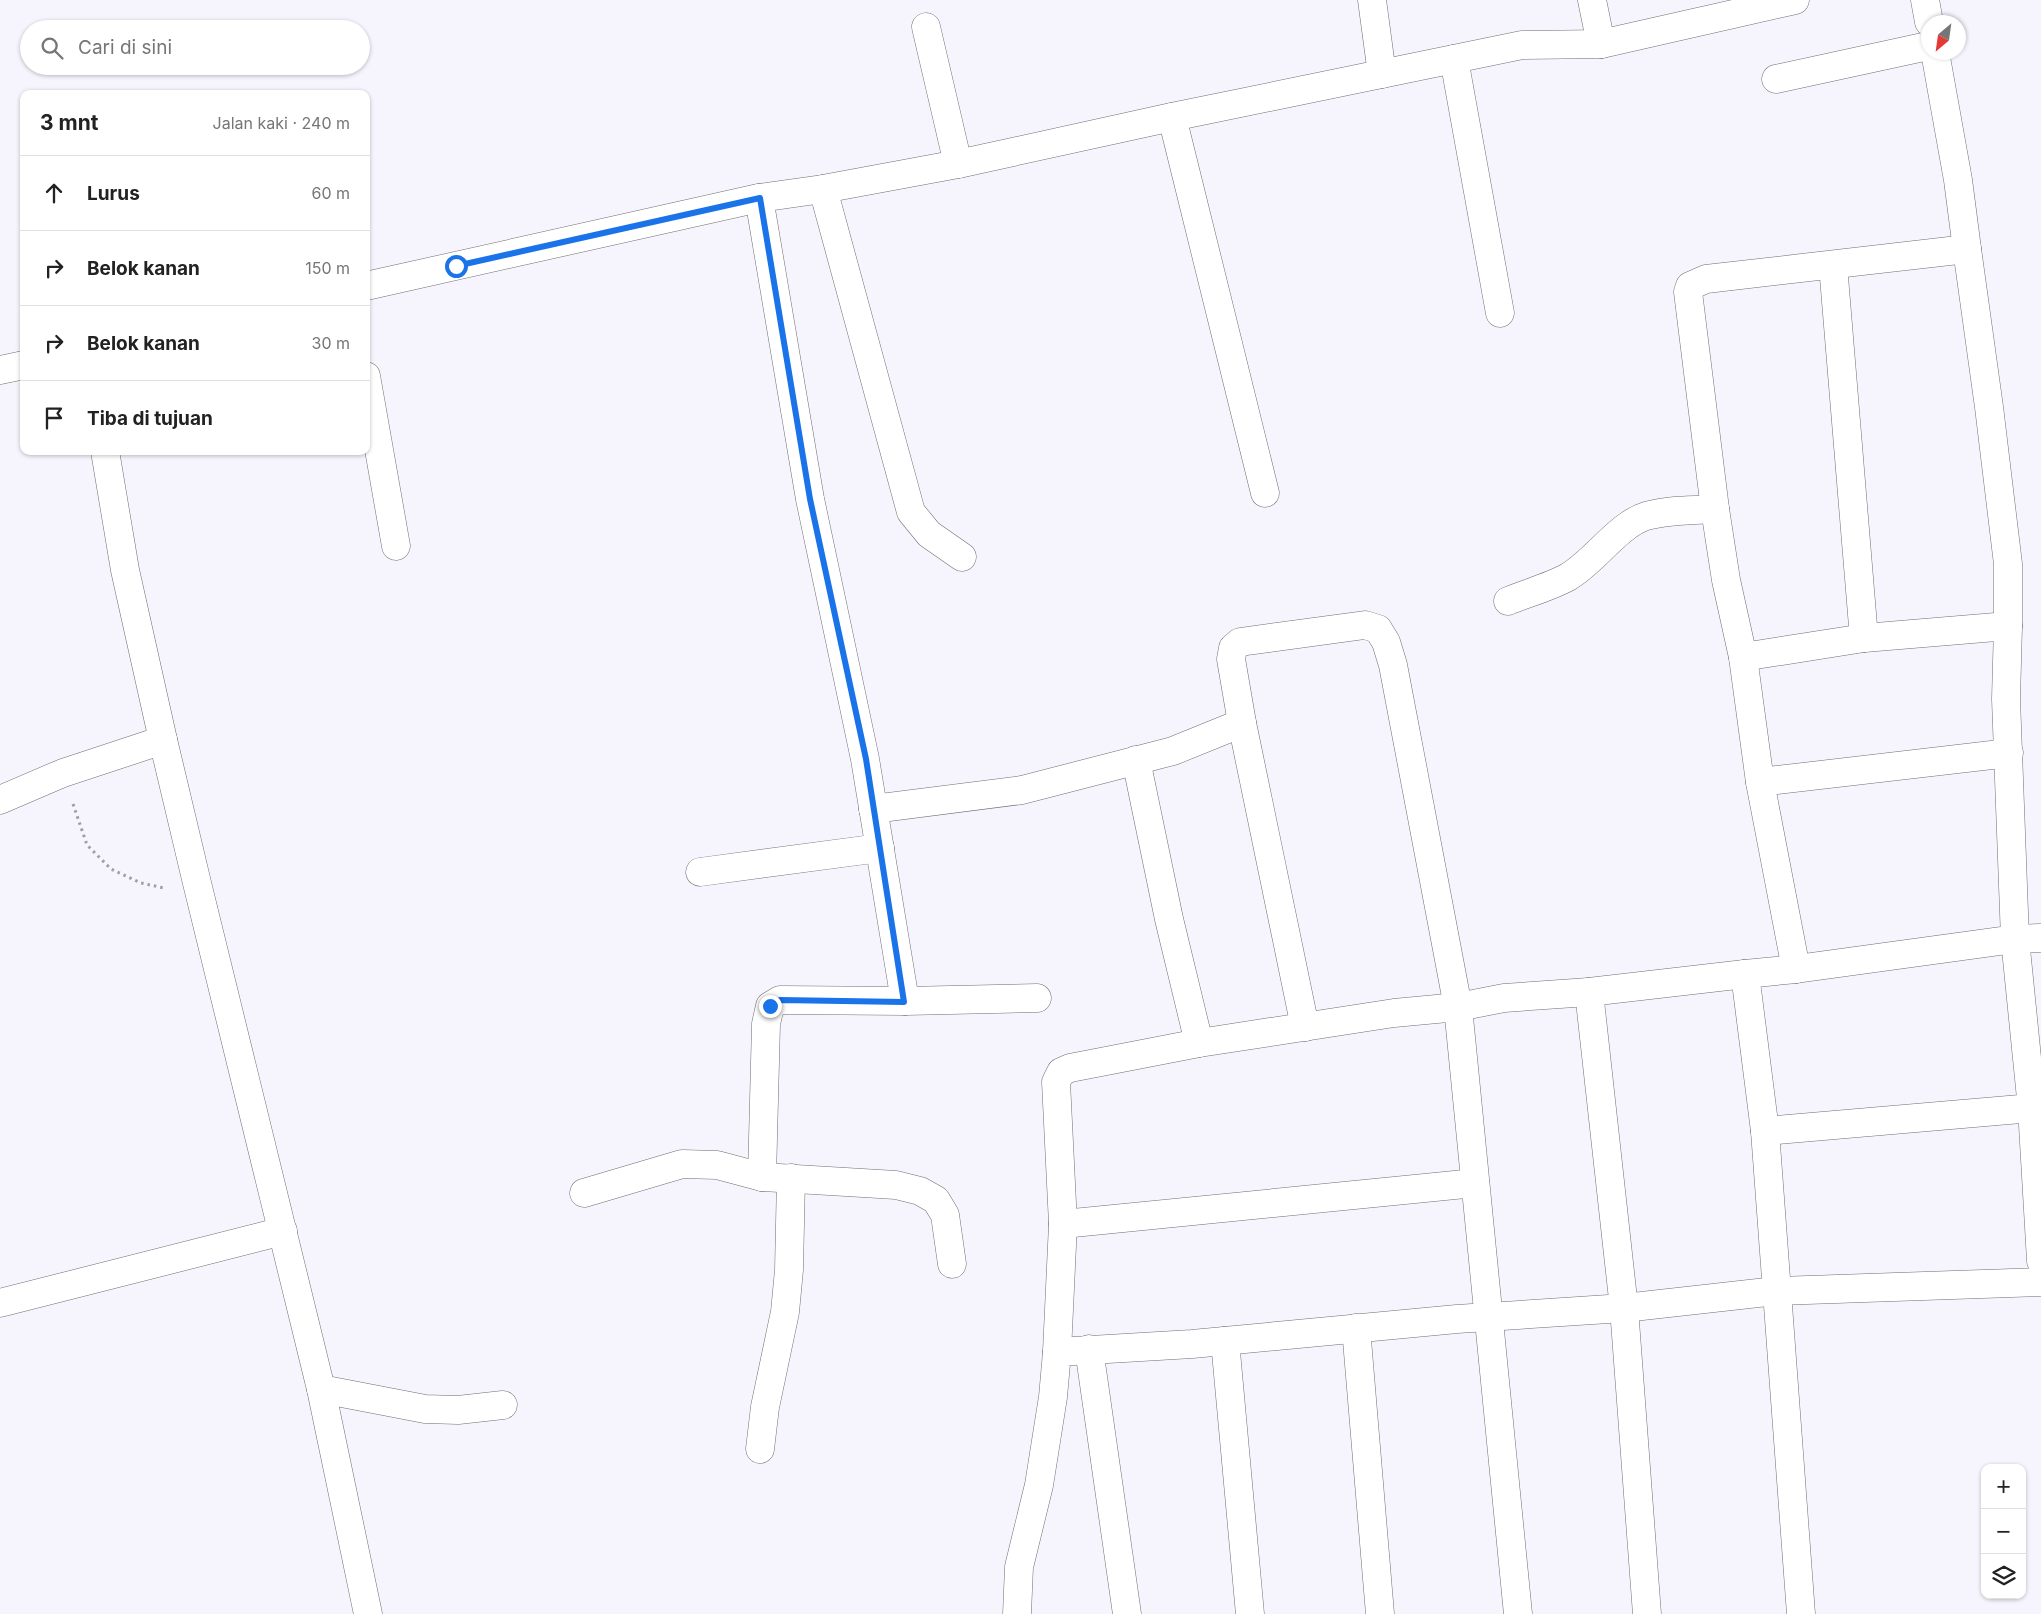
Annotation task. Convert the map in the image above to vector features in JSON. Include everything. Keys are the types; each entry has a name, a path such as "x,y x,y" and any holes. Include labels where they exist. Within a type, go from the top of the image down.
{"street":[{"path":"1372,0 1382,74"},
{"path":"1592,0 1600,44"},
{"path":"370,285 760,198 822,189 958,164 1172,117 1522,45 1600,44 1768,3 1795,0"},
{"path":"1925,0 1928,15"},
{"path":"926,27 958,164"},
{"path":"1776,79 1921,48"},
{"path":"1454,59 1500,313"},
{"path":"1936,60 1958,180 1968,249 2008,564 2006,699 2008,753 2028,938 2032,1108 2041,1261"},
{"path":"1172,117 1265,493"},
{"path":"822,189 911,512 929,534 962,557"},
{"path":"760,198 810,499 866,759 904,1002"},
{"path":"1796,970 1760,782 1743,657 1726,580 1715,509 1688,292 1690,286 1706,279 1968,249"},
{"path":"1832,266 1864,638"},
{"path":"0,370 20,366"},
{"path":"370,399 396,546"},
{"path":"106,455 125,570 197,883 321,1389 368,1614"},
{"path":"1508,600 1568,577 1600,552 1622,529 1645,516 1674,511 1715,509"},
{"path":"1305,1027 1242,723 1231,659 1233,648 1240,642 1365,625 1378,629 1386,642 1393,665 1458,1007 1518,1614"},
{"path":"1743,657 1864,638 2008,626"},
{"path":"873,809 1022,790 1173,751 1242,723"},
{"path":"0,800 63,773 164,740"},
{"path":"1760,782 2008,753"},
{"path":"1136,760 1169,919 1199,1043"},
{"path":"700,872 880,848"},
{"path":"1017,1614 1019,1568 1040,1475 1053,1396 1057,1352 1063,1224 1056,1082 1061,1072 1070,1068 1199,1043 1394,1014 1458,1007 1504,998 1590,992 1796,970 2028,938"},
{"path":"1745,974 1765,1131 1801,1614"},
{"path":"1590,992 1624,1308 1647,1614"},
{"path":"762,1177 766,1024 770,1006 780,1000 904,1002 1037,998"},
{"path":"1765,1131 2032,1108"},
{"path":"584,1193 682,1164 718,1165 762,1177 896,1185 920,1190 936,1200 945,1214 952,1264"},
{"path":"760,1449 765,1407 786,1312 791,1178"},
{"path":"1063,1224 1475,1183"},
{"path":"0,1303 283,1231"},
{"path":"1057,1352 1225,1341 1488,1317 1624,1308 1776,1291 2041,1282"},
{"path":"1356,1328 1380,1614"},
{"path":"1225,1341 1250,1614"},
{"path":"1089,1349 1127,1614"},
{"path":"321,1389 425,1409 458,1410 503,1405"}],"path":[{"path":"63,773 87,845 111,869 141,883 164,888 197,883"}],"route":[{"path":"456,266 760,198 810,499 866,759 904,1002 780,1000 770,1006"}]}
